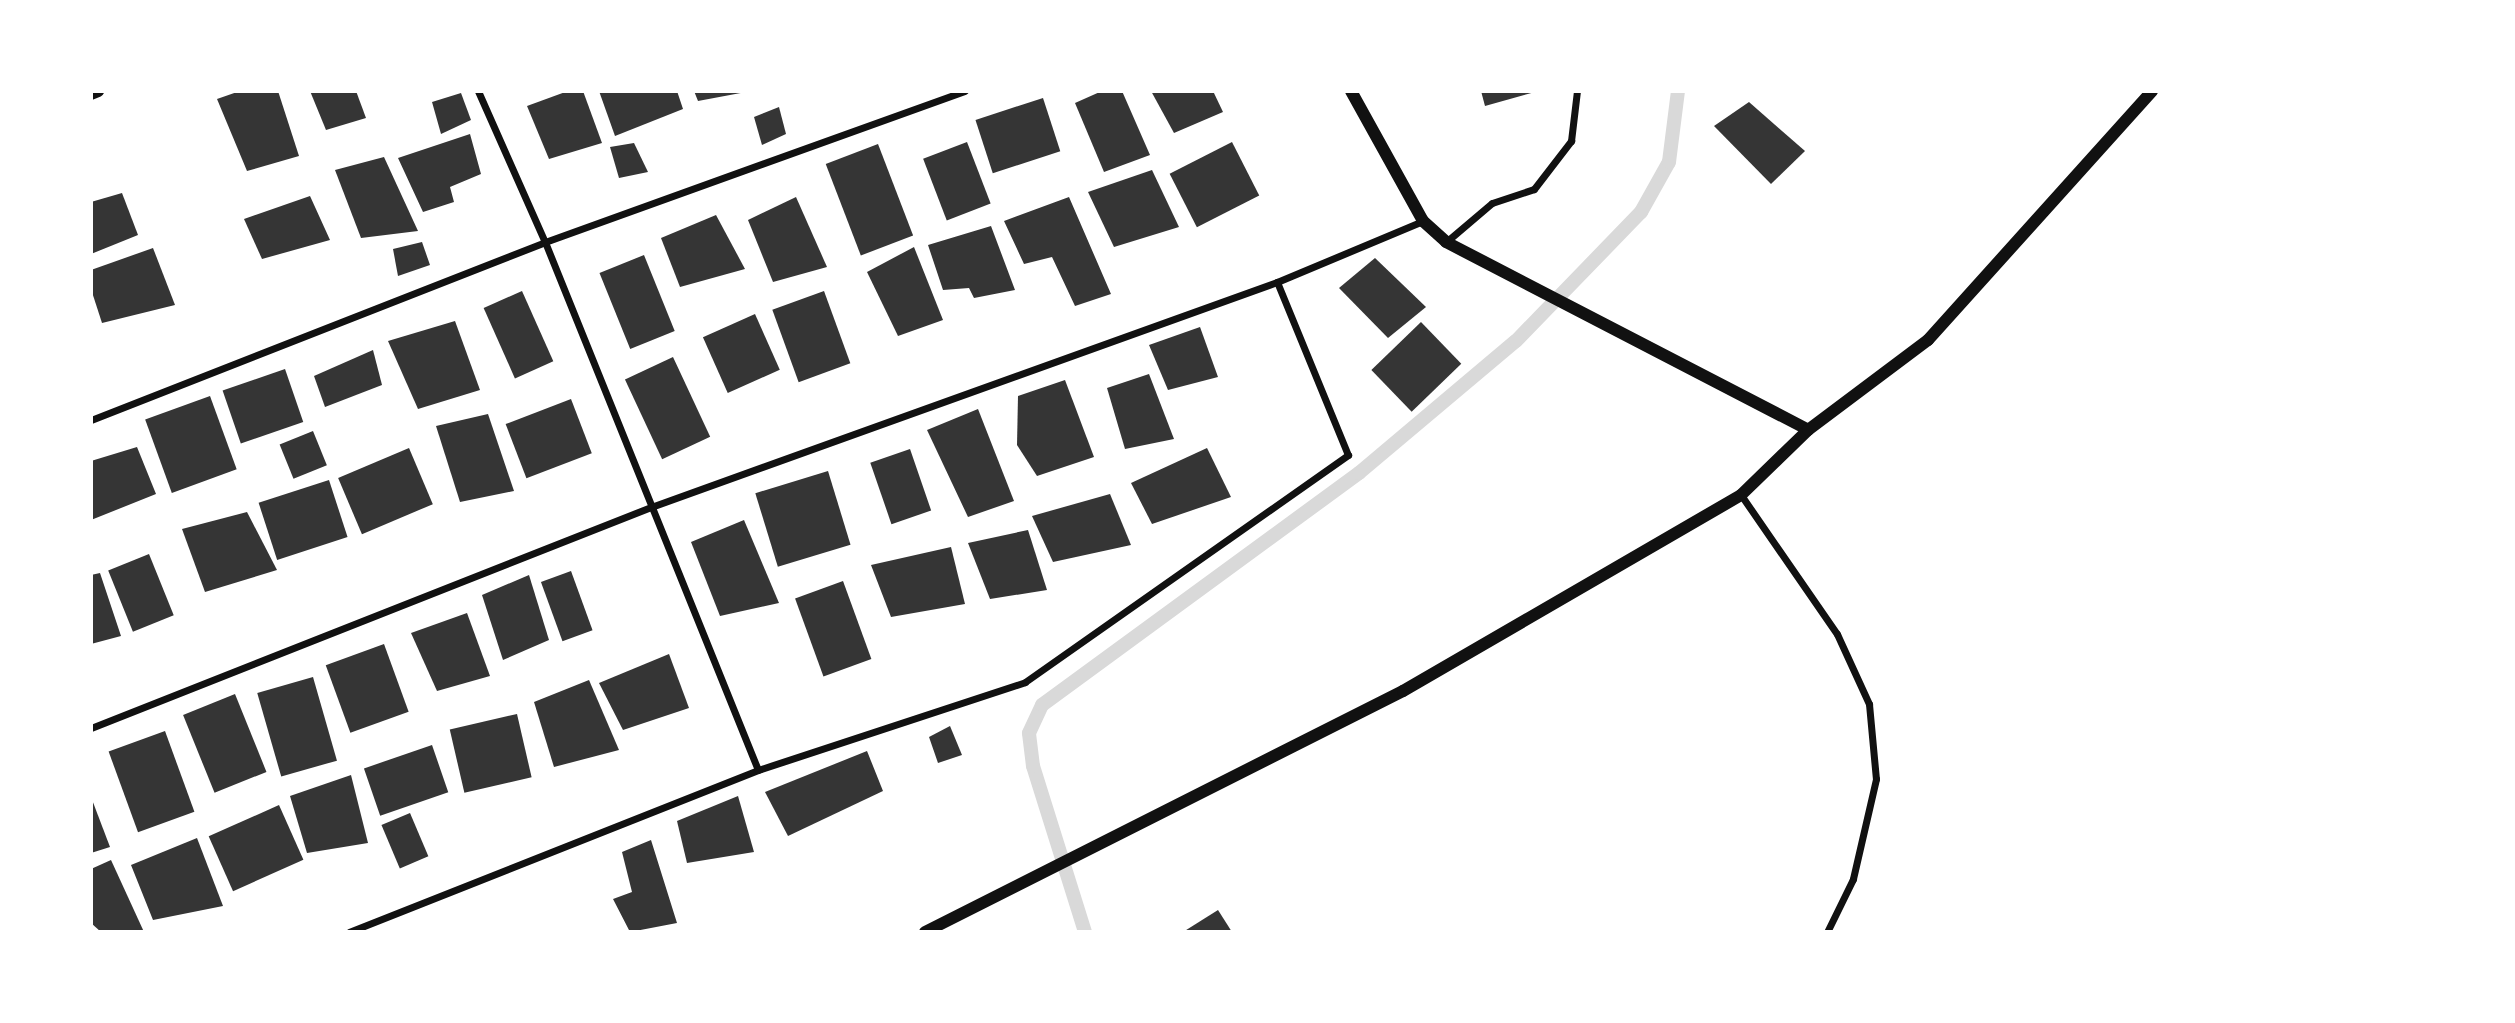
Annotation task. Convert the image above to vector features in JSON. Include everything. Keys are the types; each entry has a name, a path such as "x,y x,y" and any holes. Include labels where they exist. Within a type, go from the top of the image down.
{"street":[{"path":"91,94 98,91"},
{"path":"478,91 545,242 758,770"},
{"path":"91,420 545,242 965,91"},
{"path":"1351,91 1423,220 1446,242 1808,430"},
{"path":"1446,242 1492,203 1534,189 1572,141 1577,91"},
{"path":"925,932 1403,691 1741,495 1808,430 1928,340 2152,91"},
{"path":"91,728 651,507 1277,282 1423,220"},
{"path":"349,932 758,770 1025,682 1348,456 1277,282"},
{"path":"1741,495 1837,634 1869,704 1876,779 1853,879 1827,932"}],"building":[{"path":"240,91 278,91 299,156 247,171 217,99"},
{"path":"310,91 356,91 366,118 326,130"},
{"path":"568,91 583,91 602,143 549,159 527,106"},
{"path":"599,91 677,91 683,109 615,136"},
{"path":"694,91 746,91 746,92 698,101"},
{"path":"1102,91 1122,91 1150,155 1104,172 1075,103"},
{"path":"1151,91 1213,91 1223,112 1174,133"},
{"path":"1481,91 1535,91 1535,92 1485,106"},
{"path":"461,93 471,120 441,134 432,102"},
{"path":"1043,98 1060,151 993,173 975,120"},
{"path":"1749,102 1805,151 1771,184 1714,126"},
{"path":"779,107 786,134 762,145 754,117"},
{"path":"470,134 481,174 450,187 454,202 423,212 398,158"},
{"path":"967,142 991,204 947,220 923,159"},
{"path":"1232,142 1259,195 1197,227 1170,174"},
{"path":"634,143 648,172 619,178 610,147"},
{"path":"878,144 913,235 861,256 826,164"},
{"path":"384,157 418,231 361,238 335,170"},
{"path":"1152,170 1179,227 1114,247 1088,192"},
{"path":"122,193 138,235 91,254 91,202"},
{"path":"310,196 330,240 262,259 244,219"},
{"path":"796,197 827,267 773,282 748,220"},
{"path":"1069,197 1111,294 1075,306 1052,257 1024,264 1004,221"},
{"path":"716,215 745,269 680,287 661,238"},
{"path":"991,226 1015,290 974,298 969,288 943,290 928,245"},
{"path":"422,242 430,265 398,276 393,249"},
{"path":"914,247 943,320 898,336 867,272"},
{"path":"153,248 175,305 102,323 91,289 91,270"},
{"path":"644,255 675,331 630,349 599,273"},
{"path":"1375,258 1426,307 1388,338 1339,288"},
{"path":"522,291 553,361 515,378 484,308"},
{"path":"824,291 850,363 799,382 772,310"},
{"path":"755,314 780,370 728,393 703,337"},
{"path":"455,321 480,390 418,409 388,341"},
{"path":"1421,322 1461,364 1412,412 1371,370"},
{"path":"1200,327 1218,377 1168,390 1149,345"},
{"path":"373,350 382,385 325,407 314,376"},
{"path":"673,357 710,437 662,459 625,379"},
{"path":"285,369 303,422 241,443 223,390"},
{"path":"1149,374 1174,439 1125,449 1107,388"},
{"path":"1065,380 1094,457 1037,476 1017,445 1018,396"},
{"path":"210,396 237,469 172,493 145,420"},
{"path":"571,399 592,453 526,478 506,424"},
{"path":"978,409 1014,501 968,517 927,430"},
{"path":"488,414 514,491 460,502 436,426"},
{"path":"313,431 327,465 293,479 280,444"},
{"path":"137,447 156,494 91,520 91,461"},
{"path":"409,448 433,504 362,534 338,478"},
{"path":"1207,448 1231,497 1152,524 1131,483"},
{"path":"910,449 931,510 891,524 870,463"},
{"path":"828,471 851,545 778,567 755,493"},
{"path":"329,480 348,537 277,560 259,503"},
{"path":"1110,494 1131,545 1053,562 1032,516"},
{"path":"247,512 277,570 205,592 182,529"},
{"path":"744,520 779,603 720,616 691,542"},
{"path":"1028,530 1047,590 990,599 968,543"},
{"path":"951,547 965,604 891,617 871,565"},
{"path":"149,554 174,615 133,632 108,570"},
{"path":"571,571 593,630 562,641 541,582"},
{"path":"100,573 121,636 91,644 91,575"},
{"path":"529,575 549,640 503,660 482,595"},
{"path":"843,581 871,659 823,676 795,598"},
{"path":"467,613 490,676 437,691 411,633"},
{"path":"384,644 409,712 350,733 326,665"},
{"path":"669,654 689,708 623,730 599,683"},
{"path":"313,677 337,761 281,777 257,693"},
{"path":"589,680 619,750 554,767 534,702"},
{"path":"235,694 266,772 215,793 183,715"},
{"path":"517,714 532,777 464,793 450,730"},
{"path":"950,726 962,755 938,763 929,737"},
{"path":"165,731 194,812 138,832 109,752"},
{"path":"432,745 448,792 380,816 364,768"},
{"path":"867,751 883,791 788,836 765,792"},
{"path":"351,775 368,843 307,853 290,796"},
{"path":"738,796 754,852 687,863 677,821"},
{"path":"91,797 110,847 91,853"},
{"path":"279,805 303,860 233,891 209,836"},
{"path":"410,813 428,856 400,868 381,825"},
{"path":"197,838 223,906 153,920 131,865"},
{"path":"651,840 677,923 630,932 613,899 632,892 622,852"},
{"path":"111,860 144,932 101,932 91,923 91,869"},
{"path":"1218,910 1232,932 1183,932"}],"waterway":[{"path":"1085,932 1033,766 1029,733 1042,705 1359,473 1516,341 1641,212 1669,162 1678,91"}]}
